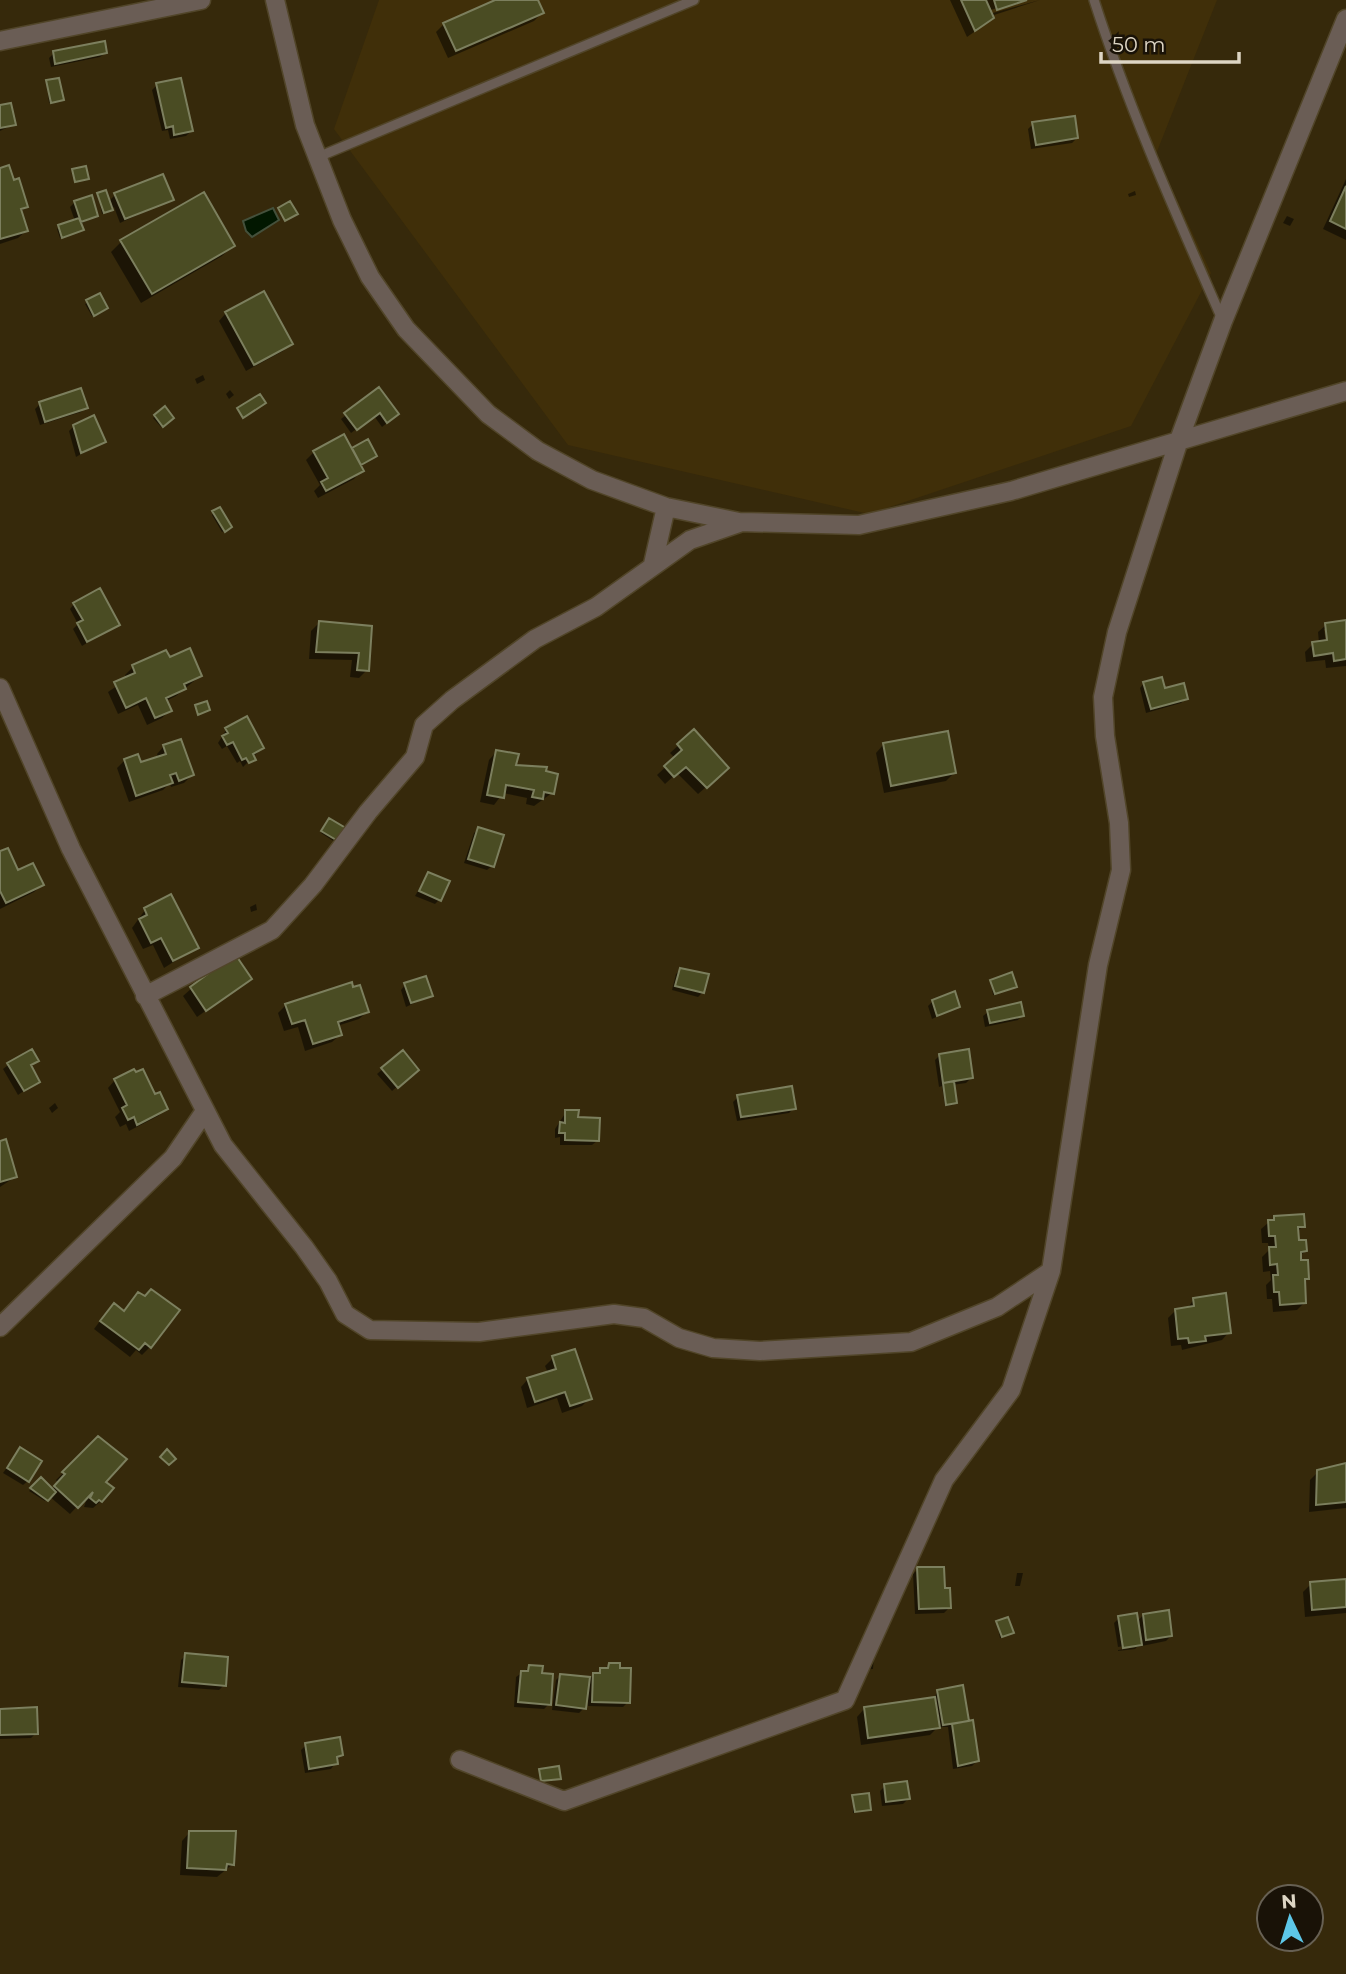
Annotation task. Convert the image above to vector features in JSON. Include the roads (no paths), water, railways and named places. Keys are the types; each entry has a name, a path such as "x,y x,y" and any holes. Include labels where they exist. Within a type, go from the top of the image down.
{"street":[{"path":"0,41 201,0"},
{"path":"275,0 304,125 370,277 406,329 488,414 538,451 592,480 666,507 739,522 859,525 1011,491 1346,391"},
{"path":"460,1760 564,1801 845,1700 944,1480 1011,1390 1051,1271 1098,965 1121,870 1119,823 1105,736 1103,697 1117,632 1179,440 1223,321 1346,19"},
{"path":"653,564 666,507"},
{"path":"145,996 272,930 313,885 368,812 415,757 424,725 535,639 596,607 690,540 739,522"},
{"path":"0,688 71,849 223,1145 304,1247 328,1281 345,1314 370,1330 479,1332 614,1314 644,1318 679,1338 713,1348 760,1351 911,1342 997,1307 1051,1271"},
{"path":"0,1327 173,1158 205,1111"}],"lane":[{"path":"318,158 694,0"},
{"path":"1094,0 1109,46 1164,185 1223,321"}]}
